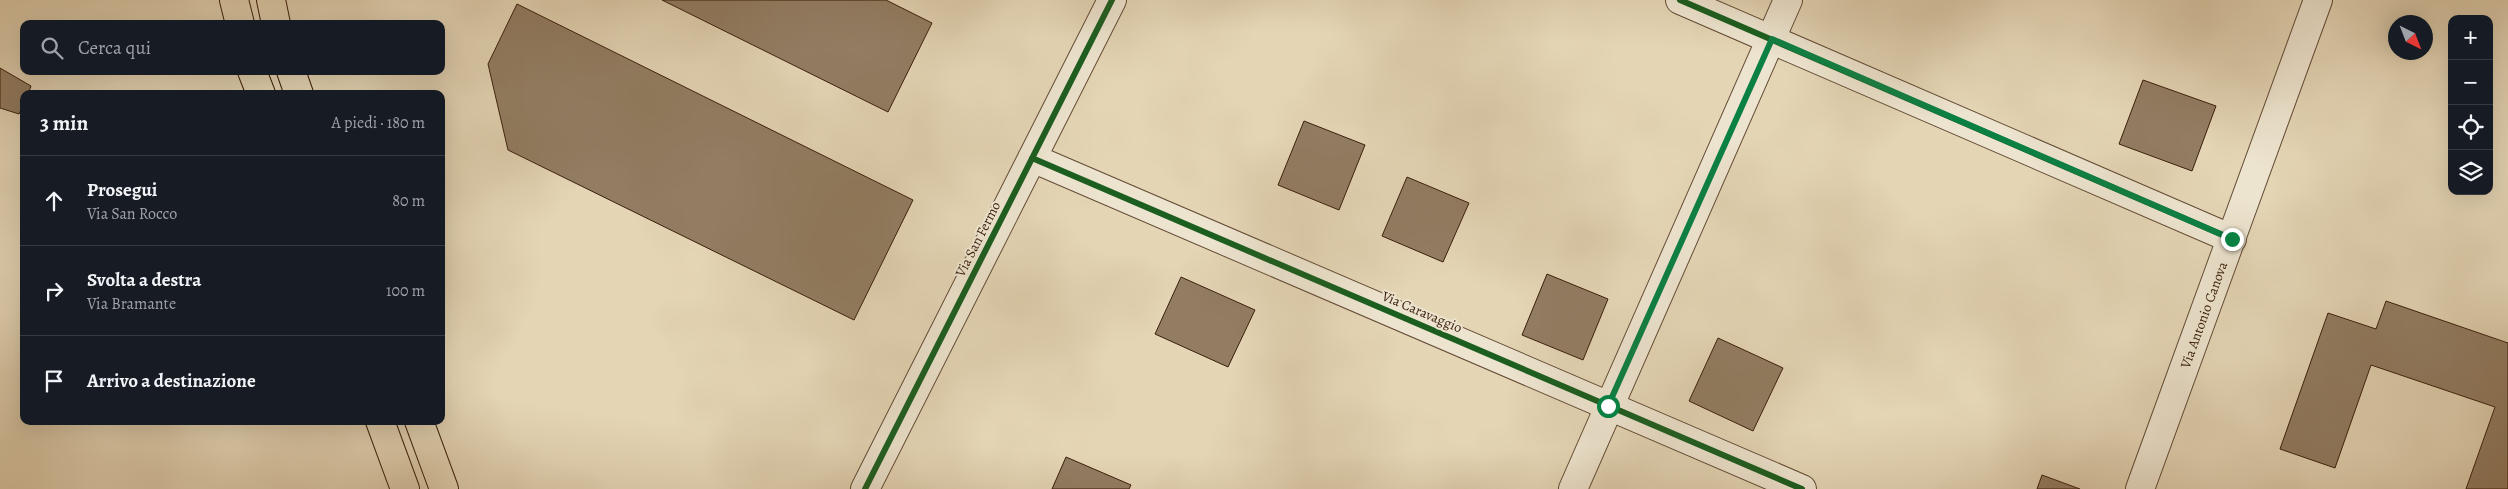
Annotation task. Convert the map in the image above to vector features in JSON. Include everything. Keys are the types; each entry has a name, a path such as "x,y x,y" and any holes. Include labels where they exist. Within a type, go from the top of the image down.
{"main road":[{"path":"234,0 239,20"},
{"path":"271,0 275,20"},
{"path":"254,75 259,90"},
{"path":"292,75 297,90"},
{"path":"381,425 405,489"},
{"path":"420,425 444,489"}],"street":[{"name":"Via San Fermo","path":"872,487 1032,158 1112,0"},
{"path":"1680,0 2232,239"},
{"path":"1573,489 1788,0"},
{"name":"Via Antonio Canova","path":"2140,489 2318,0"},
{"name":"Via Caravaggio","path":"1032,158 1802,489"}],"building":[{"path":"662,0 886,0 932,23 888,112"},
{"path":"517,4 913,200 854,320 508,150 488,64"},
{"path":"0,68 31,86 30,90 20,90 19,114 0,108"},
{"path":"2143,80 2216,106 2192,171 2119,144"},
{"path":"1304,121 1365,145 1339,210 1278,185"},
{"path":"1407,177 1469,203 1443,262 1382,236"},
{"path":"1547,274 1608,299 1583,360 1522,335"},
{"path":"1181,277 1255,310 1228,367 1155,334"},
{"path":"2386,301 2508,343 2508,489 2466,489 2495,407 2371,365 2335,468 2280,449 2328,313 2376,329"},
{"path":"1718,338 1783,368 1753,431 1689,401"},
{"path":"1066,457 1131,485 1129,489 1052,489"},
{"path":"2042,475 2080,489 2037,489"}],"cycle path":[{"path":"865,489 1112,0"},
{"path":"1680,0 2232,239"},
{"path":"1032,158 1802,489"}],"route":[{"path":"1608,406 1772,39 2232,239"}]}
